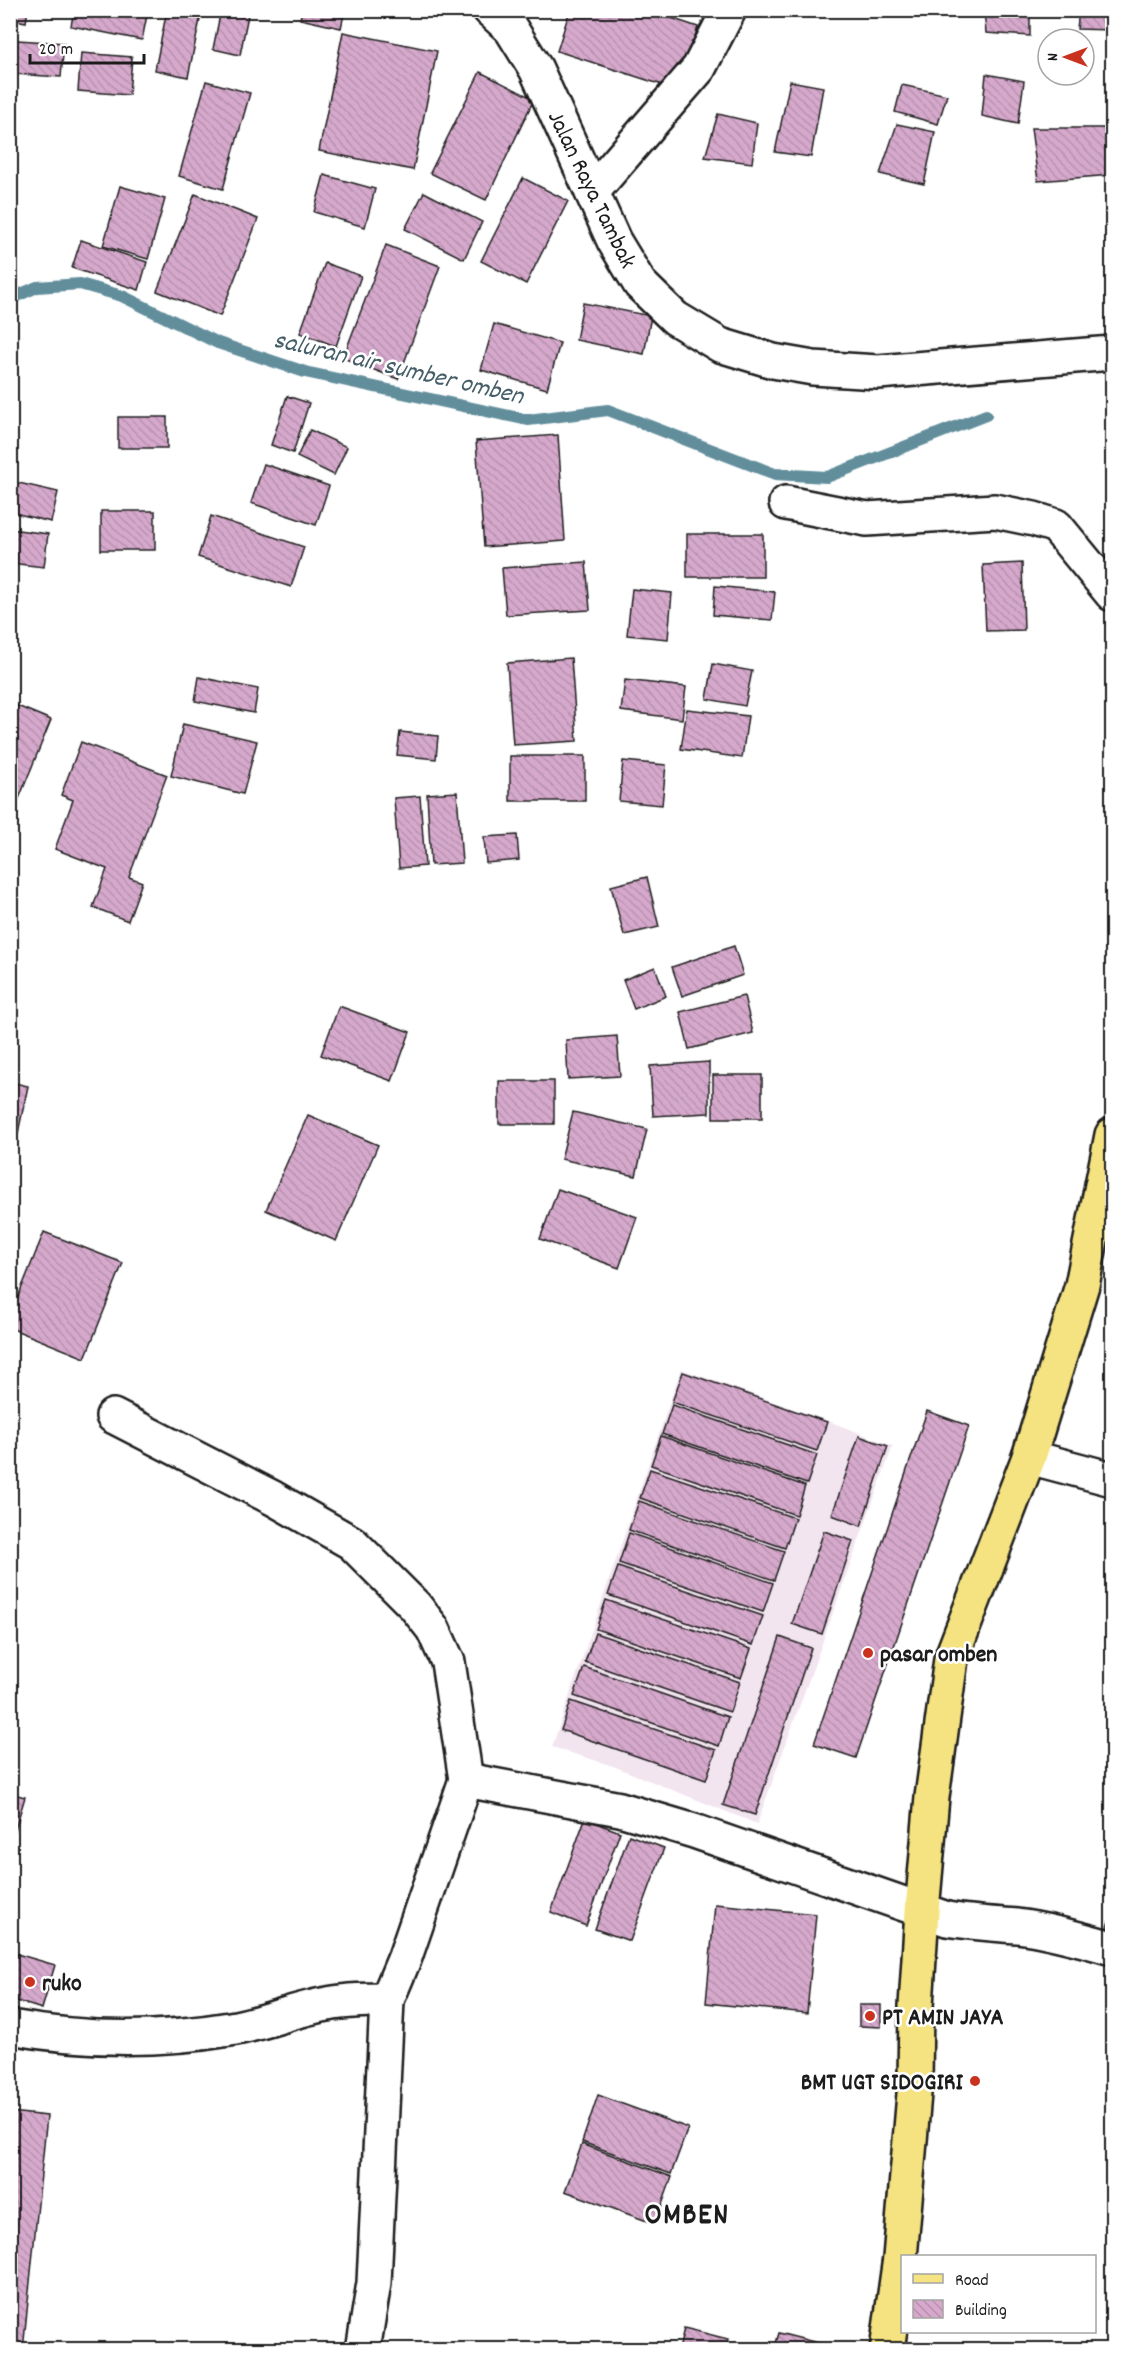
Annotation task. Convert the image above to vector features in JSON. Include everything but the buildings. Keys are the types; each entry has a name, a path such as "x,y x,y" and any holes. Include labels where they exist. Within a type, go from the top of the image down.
{"main road":[{"path":"887,2349 900,2258 915,2082 916,2006 932,1797 951,1659 1029,1457 1082,1285 1113,1135"}],"street":[{"name":"Jalan Raya Tambak","path":"490,10 511,29 536,69 614,241 640,284 675,318 720,345 773,362 813,368 878,372 1113,353"},
{"path":"592,192 699,68 729,10"},
{"path":"786,503 867,519 995,511 1034,519 1056,526 1113,594"},
{"path":"113,1416 273,1498 352,1543 415,1606 433,1629 448,1662 466,1780 405,1957 387,2000 375,2283 363,2349"},
{"path":"1029,1457 1113,1479"},
{"path":"466,1780 620,1809 694,1831 947,1919 975,1924 1018,1926 1113,1948"},
{"path":"10,2027 98,2037 166,2037 231,2029 326,2004 356,2000 387,2000"}],"shaded area":[{"name":"pasar omben","path":"681,1369 893,1446 757,1824 613,1766 552,1747"}],"waterway":[{"name":"saluran air sumber omben","path":"10,299 37,287 80,284 122,296 218,343 305,372 528,420 608,410 775,474 827,477 986,415"}],"place":[{"name":"pasar omben","path":"868,1653"},
{"name":"ruko","path":"30,1982"},
{"name":"PT AMIN JAYA","path":"870,2016"},
{"name":"BMT UGT SIDOGIRI","path":"975,2081"}],"district":[{"name":"OMBEN","path":"687,2213"}]}
